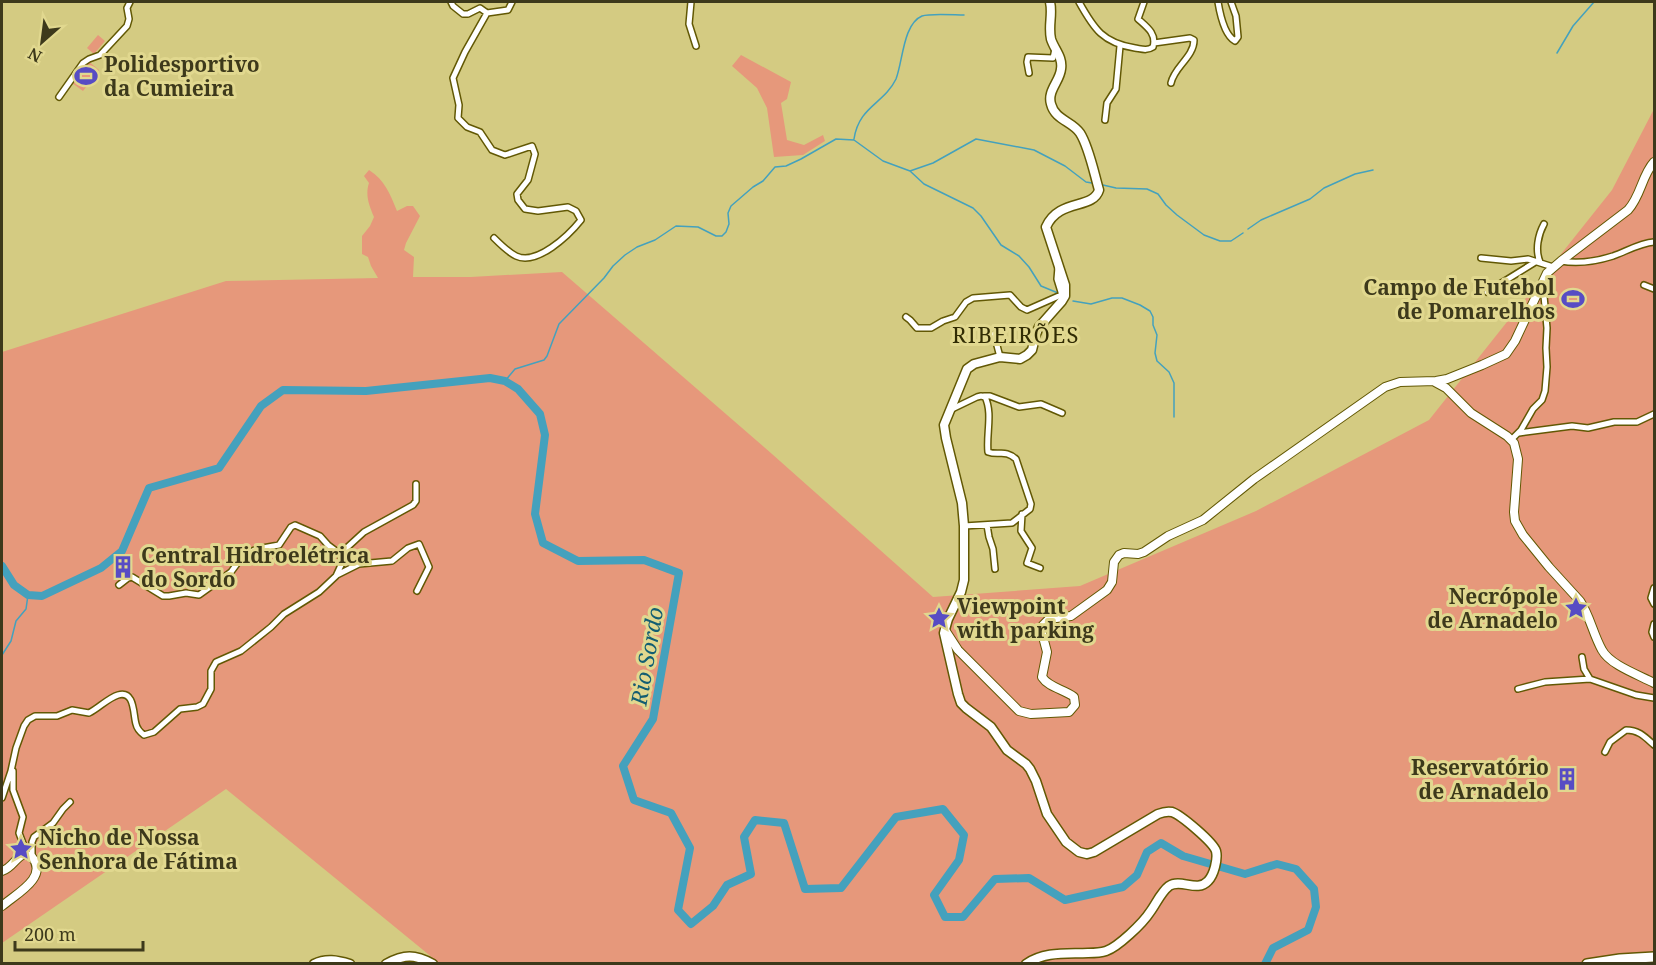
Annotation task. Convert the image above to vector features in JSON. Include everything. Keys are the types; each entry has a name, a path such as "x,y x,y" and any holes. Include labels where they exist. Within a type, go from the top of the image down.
{"highway":[{"path":"1587,963 1654,957"}],"main road":[{"path":"1026,963 1047,955 1108,951 1143,922 1169,886 1178,883 1196,886 1205,884 1211,876 1216,861 1216,854 1210,842 1179,816 1167,811 1158,814 1095,852 1085,854 1074,849 1066,842 1047,814 1030,769 1006,750 991,727 961,703 945,639 948,619 964,580 964,526 961,500 945,434 945,421 967,369 974,364 1000,357 1020,358 1032,350 1039,327 1065,296 1065,285 1046,227 1049,219 1063,208 1094,200 1099,190 1081,135 1075,126 1063,121 1057,115 1051,104 1051,92 1062,68 1061,60 1051,39 1050,2"},
{"path":"386,963 398,957 408,956 433,963"},
{"path":"314,963 331,960 350,963"}],"street":[{"path":"59,97 83,63 100,54 127,26 129,2"},
{"path":"451,2 463,14 480,8 487,13 508,10 512,2"},
{"path":"691,2 689,24 696,46"},
{"path":"1079,2 1100,34 1120,46 1146,50 1153,47 1155,43 1190,39 1194,41 1191,51 1174,74 1171,83"},
{"path":"1144,2 1138,19 1150,31 1155,43"},
{"path":"1218,2 1228,35 1235,40 1238,37 1237,22 1231,2"},
{"path":"487,13 453,78 459,105 458,118 467,127 480,132 492,150 506,154 532,146 535,154 528,180 517,194 518,200 525,209 538,211 568,207 576,211 581,220 549,251 532,257 516,256 494,238"},
{"path":"1105,120 1107,103 1116,86 1120,46"},
{"path":"1029,73 1028,57 1053,58 1055,47"},
{"path":"945,630 963,655 1021,712 1063,714 1069,712 1075,705 1074,697 1048,684 1042,677 1047,655 1042,633 1043,625 1049,619 1071,616 1107,590 1112,582 1116,557 1124,553 1144,552 1168,536 1203,520 1257,477 1385,387 1400,382 1451,378 1508,352 1518,336 1543,280 1553,267 1628,210 1635,201 1654,162"},
{"path":"1539,261 1537,251 1544,224"},
{"path":"1561,261 1575,263 1605,258 1654,242"},
{"path":"1481,258 1511,261 1526,259 1553,267"},
{"path":"1487,292 1539,261"},
{"path":"906,317 917,328 931,328 955,317 968,300 979,296 1010,295 1022,308 1029,309 1061,295 1057,279 1058,267"},
{"path":"1513,441 1533,409 1542,400 1545,391 1547,328 1543,280"},
{"path":"1644,285 1654,289"},
{"path":"994,334 1000,357"},
{"path":"1449,391 1447,385 1451,378"},
{"path":"1433,381 1442,385 1471,413 1513,441 1518,459 1514,512 1518,529 1581,601 1605,655 1654,683"},
{"path":"949,411 976,396 990,396 1019,407 1041,404 1062,413"},
{"path":"964,526 1012,523 1030,509 1031,504 1029,493 1022,479 1020,464 1016,459 1009,453 988,452 989,412 987,400 983,396"},
{"path":"1519,433 1572,426 1588,428 1614,422 1631,423 1654,414"},
{"path":"340,554 356,537 413,505 416,501 416,484"},
{"path":"1022,514 1021,531 1032,548 1027,562 1029,565 1040,568"},
{"path":"119,585 132,577 165,596 186,593 200,595 231,572 247,554 258,549 279,545 291,527 295,525 320,536 340,554 342,564 337,575"},
{"path":"987,525 995,569"},
{"path":"2,798 22,728 34,716 56,717 72,710 90,712 119,695 127,696 132,702 135,723 140,732 146,735 151,734 180,709 197,707 204,703 211,689 211,670 216,662 242,651 272,627 283,614 319,592 337,575 359,564 392,561 418,544 421,545 429,567 417,591"},
{"path":"1654,588 1652,597 1654,604"},
{"path":"1654,624 1652,632 1654,637"},
{"path":"949,657 956,653 963,655"},
{"path":"1582,657 1584,669 1590,680"},
{"path":"1518,689 1545,681 1590,680 1636,695 1654,698"},
{"path":"1605,752 1608,744 1632,727 1654,745"},
{"path":"2,906 35,877 38,867 19,833 24,817 13,787 13,760"},
{"path":"30,856 34,837 53,823 70,802"},
{"path":"2,871 9,868 20,856 30,856"}],"shaded area":[{"path":"98,35 105,41 94,54 87,48"},
{"path":"741,55 791,82 787,99 781,103 787,140 804,145 823,135 825,141 803,155 774,157 767,108 757,88 732,66"},
{"name":"Polidesportivo da Cumieira","path":"88,61 99,70 83,91 72,83"},
{"path":"1654,109 1654,963 439,963 226,789 2,943 2,352 226,281 378,278 368,257 362,254 362,236 374,217 369,204 369,183 364,176 369,170 383,183 397,211 413,206 420,216 404,250 414,257 413,277 471,277 562,272 933,597 1080,586 1256,511 1429,420 1612,190"}],"waterway":[{"path":"1557,53 1573,26 1594,2"},
{"path":"854,139 861,119 896,79 907,35 916,20 926,15 964,15"},
{"path":"505,381 515,369 544,360 559,324 625,255 676,226 698,227 716,236 722,236 729,224 728,213 731,206 763,181 775,167 786,166 836,139 854,140 883,161 910,171 933,163 976,139 1034,150 1065,166 1086,182 1092,183"},
{"path":"1248,229 1261,220 1310,199 1324,188 1355,174 1373,170"},
{"path":"910,171 924,184 973,208 1001,245 1019,256 1029,267 1041,286 1058,293"},
{"path":"1103,185 1116,188 1147,189 1158,194 1177,215 1204,235 1220,241 1231,241 1243,233"},
{"path":"1073,301 1091,304 1112,298 1122,298 1150,311 1157,335 1155,353 1157,361 1169,372 1174,383 1174,417"},
{"name":"Rio Sordo","path":"2,566 14,585 28,595 42,596 101,568 122,551 149,488 219,468 261,406 283,390 366,391 490,378 505,381 518,389 540,414 545,435 535,514 543,543 578,561 644,560 679,573 653,719 623,766 634,800 671,813 690,848 678,910 691,924 713,906 727,885 751,874 744,837 755,820 784,823 805,889 841,888 896,817 943,809 964,835 959,860 934,895 945,917 963,917 995,879 1029,878 1065,900 1123,887 1137,875 1147,852 1161,843 1183,856 1245,874 1277,864 1296,869 1314,889 1316,907 1308,930 1273,948 1265,964"},
{"path":"2,655 11,641 16,621 26,609 28,595"}],"place":[{"name":"Polidesportivo da Cumieira","path":"86,76"},
{"name":"Campo de Futebol de Pomarelhos","path":"1573,299"},
{"name":"Central Hidroelétrica do Sordo","path":"123,567"},
{"name":"Necrópole de Arnadelo","path":"1576,608"},
{"name":"Viewpoint with parking","path":"939,618"},
{"name":"Reservatório de Arnadelo","path":"1567,779"},
{"name":"Nicho de Nossa Senhora de Fátima","path":"21,849"}],"district":[{"name":"RIBEIRÕES","path":"1016,334"}]}
